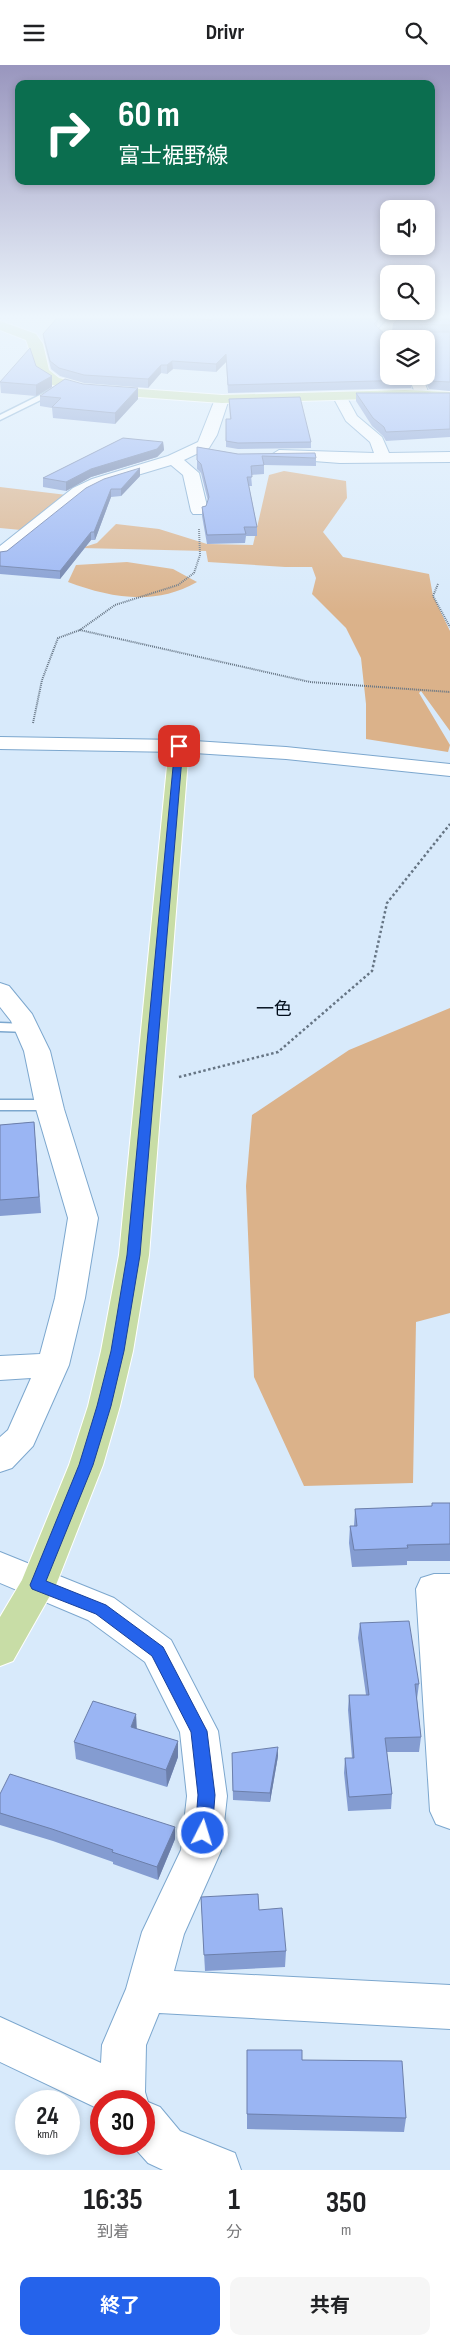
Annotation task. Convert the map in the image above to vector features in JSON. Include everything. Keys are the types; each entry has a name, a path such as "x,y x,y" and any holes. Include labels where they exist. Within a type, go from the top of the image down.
{"main road":[{"path":"0,1651 38,1585 86,1465 118,1351 134,1255 179,746"}],"street":[{"path":"0,554 79,491 98,482 174,459 204,445 210,435 216,416"},
{"path":"350,416 377,440 383,458"},
{"path":"195,449 219,453"},
{"path":"264,455 383,458 450,457"},
{"path":"174,459 192,473 191,488 199,502 199,511"},
{"path":"0,743 179,746 286,753 450,770"},
{"path":"0,991 23,1019 13,1028 37,1051 49,1105 83,1218 70,1298 53,1365 21,1437 0,1459"},
{"path":"0,1368 53,1365"},
{"path":"0,1567 38,1585 101,1609 158,1651 199,1731 207,1795 201,1851 163,1932 147,1991 124,2045 129,2090"},
{"path":"450,1589 434,1589 449,1771 450,1811"},
{"path":"147,1991 450,2007"},
{"path":"0,2039 98,2090"},
{"path":"155,2136 164,2147 218,2170"}],"lane":[{"path":"0,1105 49,1105"}],"path":[{"path":"33,744 34,723 42,680 58,638 80,630 115,605 178,585 194,573 200,555 199,511"},
{"path":"438,584 433,596 450,627"},
{"path":"80,630 310,682 450,692"},
{"path":"149,1085 278,1052 372,971 387,903 450,825"}],"shaded area":[{"path":"284,471 346,481 347,498 323,532 343,557 429,574 433,596 450,631 450,731 421,691 419,693 450,745 448,752 366,739 366,704 361,658 346,628 312,594 316,578 312,567 208,562 206,551 81,548 97,543 116,524 159,529 207,544 253,545 269,475"},
{"path":"0,487 67,495 21,530 0,528"},
{"path":"127,562 173,569 197,582 181,590 165,594 133,597 100,592 68,582 76,565"},
{"path":"450,1008 450,1313 416,1322 413,1483 304,1486 254,1377 246,1186 252,1115 349,1050"}],"building":[{"path":"231,416 305,416 311,442 238,443 226,441 226,419 231,419"},
{"path":"372,416 450,416 450,429 386,432 384,427"},
{"path":"123,438 163,442 157,449 91,469 66,482 43,478"},
{"path":"197,447 238,454 315,453 316,458 262,456 264,465 251,466 252,477 247,477 257,527 244,527 246,534 207,535 202,507 206,506 209,497 201,464 197,460"},
{"path":"140,468 121,489 111,489 94,532 91,532 60,571 0,566 0,552 7,551 86,488 104,479"},
{"path":"34,1122 39,1197 0,1200 0,1125"},
{"path":"432,1503 450,1503 450,1544 407,1545 408,1548 354,1550 350,1526 357,1526 355,1509 432,1506"},
{"path":"409,1621 419,1684 415,1684 421,1737 385,1738 392,1794 349,1797 345,1758 354,1758 349,1695 369,1695 360,1623"},
{"path":"93,1701 136,1714 131,1727 178,1741 166,1770 74,1742"},
{"path":"278,1747 270,1793 233,1791 232,1753"},
{"path":"10,1774 175,1827 157,1867 52,1829 0,1813 0,1794"},
{"path":"258,1894 259,1910 282,1908 286,1951 204,1955 201,1897"},
{"path":"247,2050 302,2050 302,2060 402,2061 406,2118 247,2114"}],"district":[{"name":"一色","path":"274,1009"}],"route":[{"path":"179,746 167,863 134,1255 118,1351 86,1465 38,1585 101,1609 158,1651 199,1731 207,1795 203,1833"}]}
